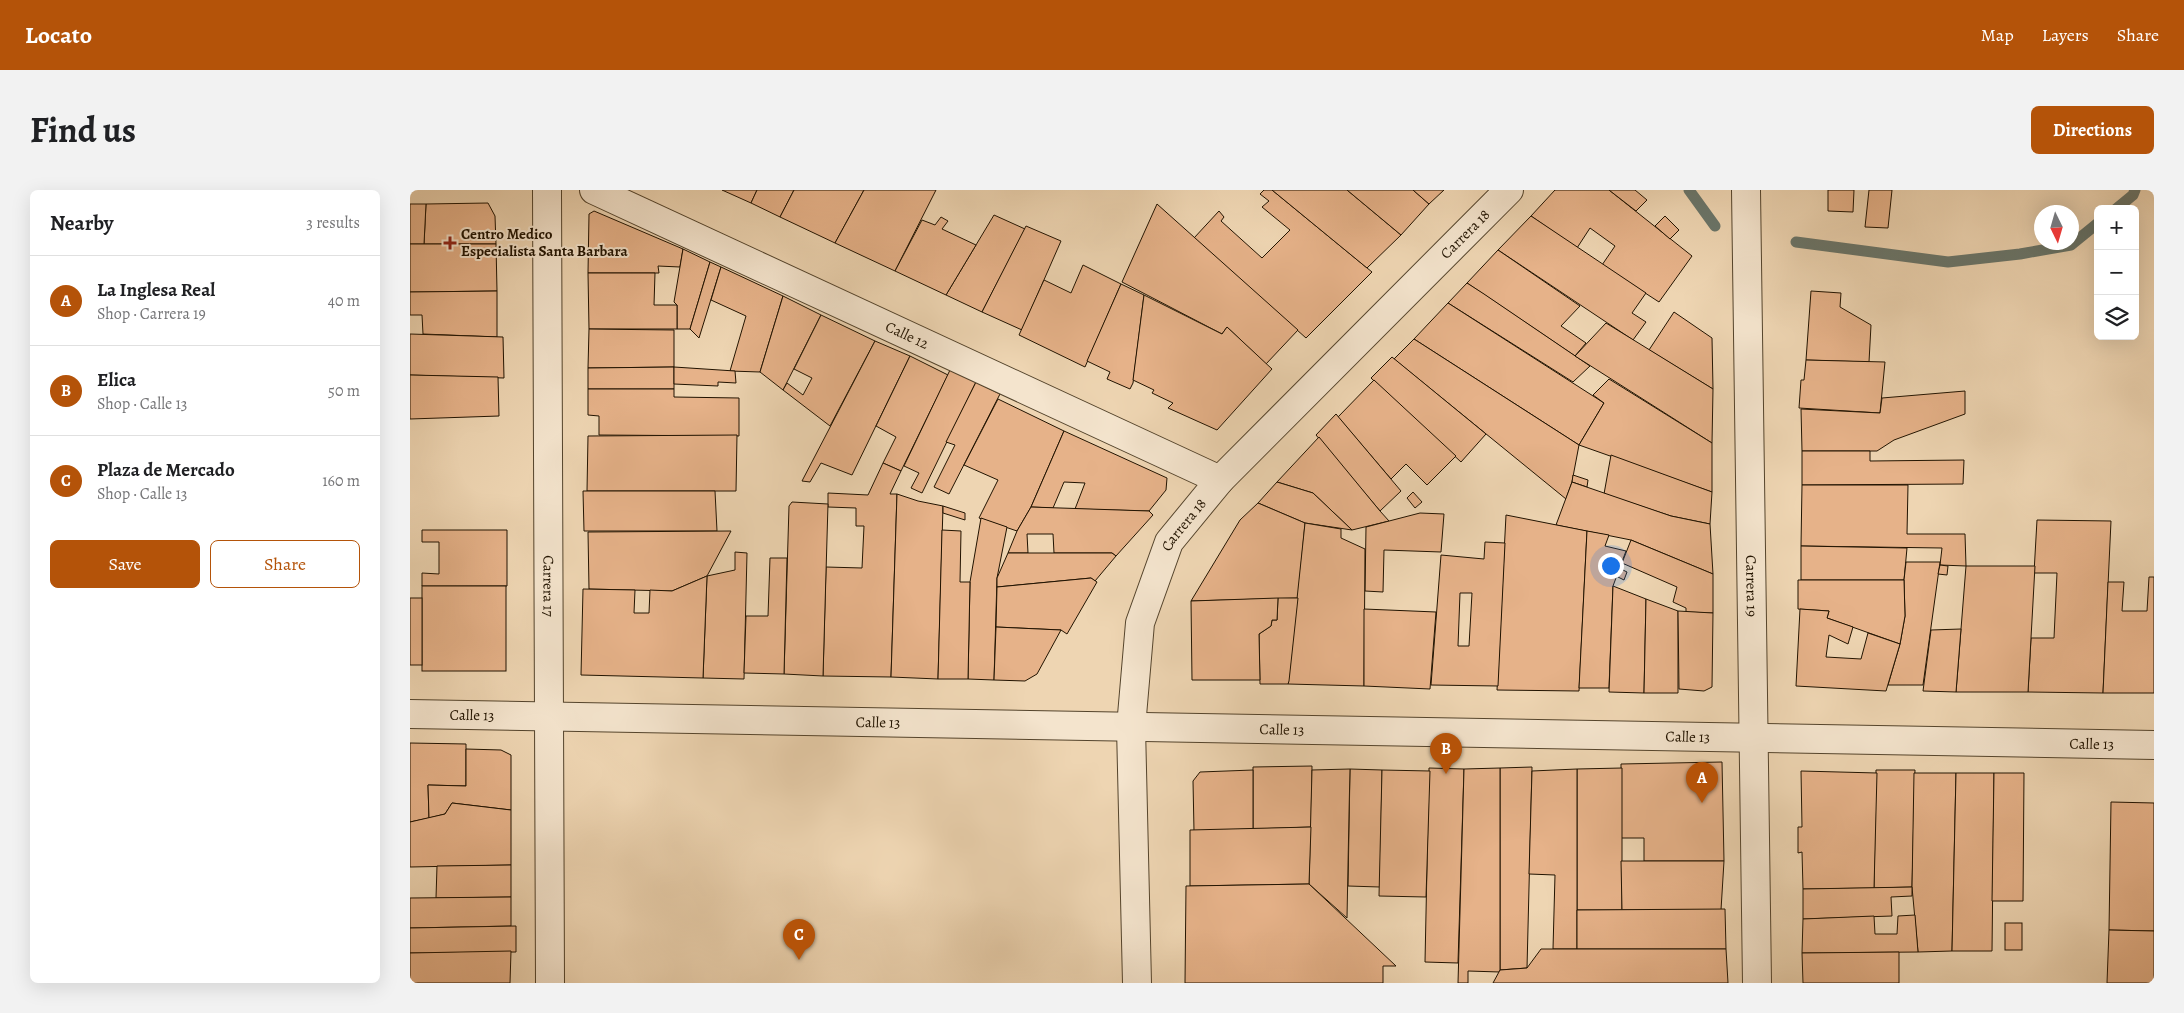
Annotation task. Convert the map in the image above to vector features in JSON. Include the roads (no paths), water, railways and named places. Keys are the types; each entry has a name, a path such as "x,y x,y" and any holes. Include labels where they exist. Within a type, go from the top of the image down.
{"street":[{"name":"Carrera 17","path":"547,190 550,983"},
{"name":"Calle 12","path":"594,190 1220,480"},
{"name":"Carrera 18","path":"1137,983 1131,727 1140,623 1169,542 1220,480 1510,190"},
{"name":"Carrera 19","path":"1746,190 1757,983"},
{"name":"Calle 13","path":"410,714 2154,745"}],"waterway":[{"path":"1689,190 1715,226"},
{"path":"2121,205 2133,195 2135,190"},
{"path":"1796,242 1948,262 2020,254 2071,245 2094,226"}],"place":[{"name":"Centro Medico Especialista Santa Barbara","path":"450,243"},
{"name":"Elica","path":"1446,774"},
{"name":"La Inglesa Real","path":"1702,803"},
{"name":"Plaza de Mercado","path":"799,960"}]}
